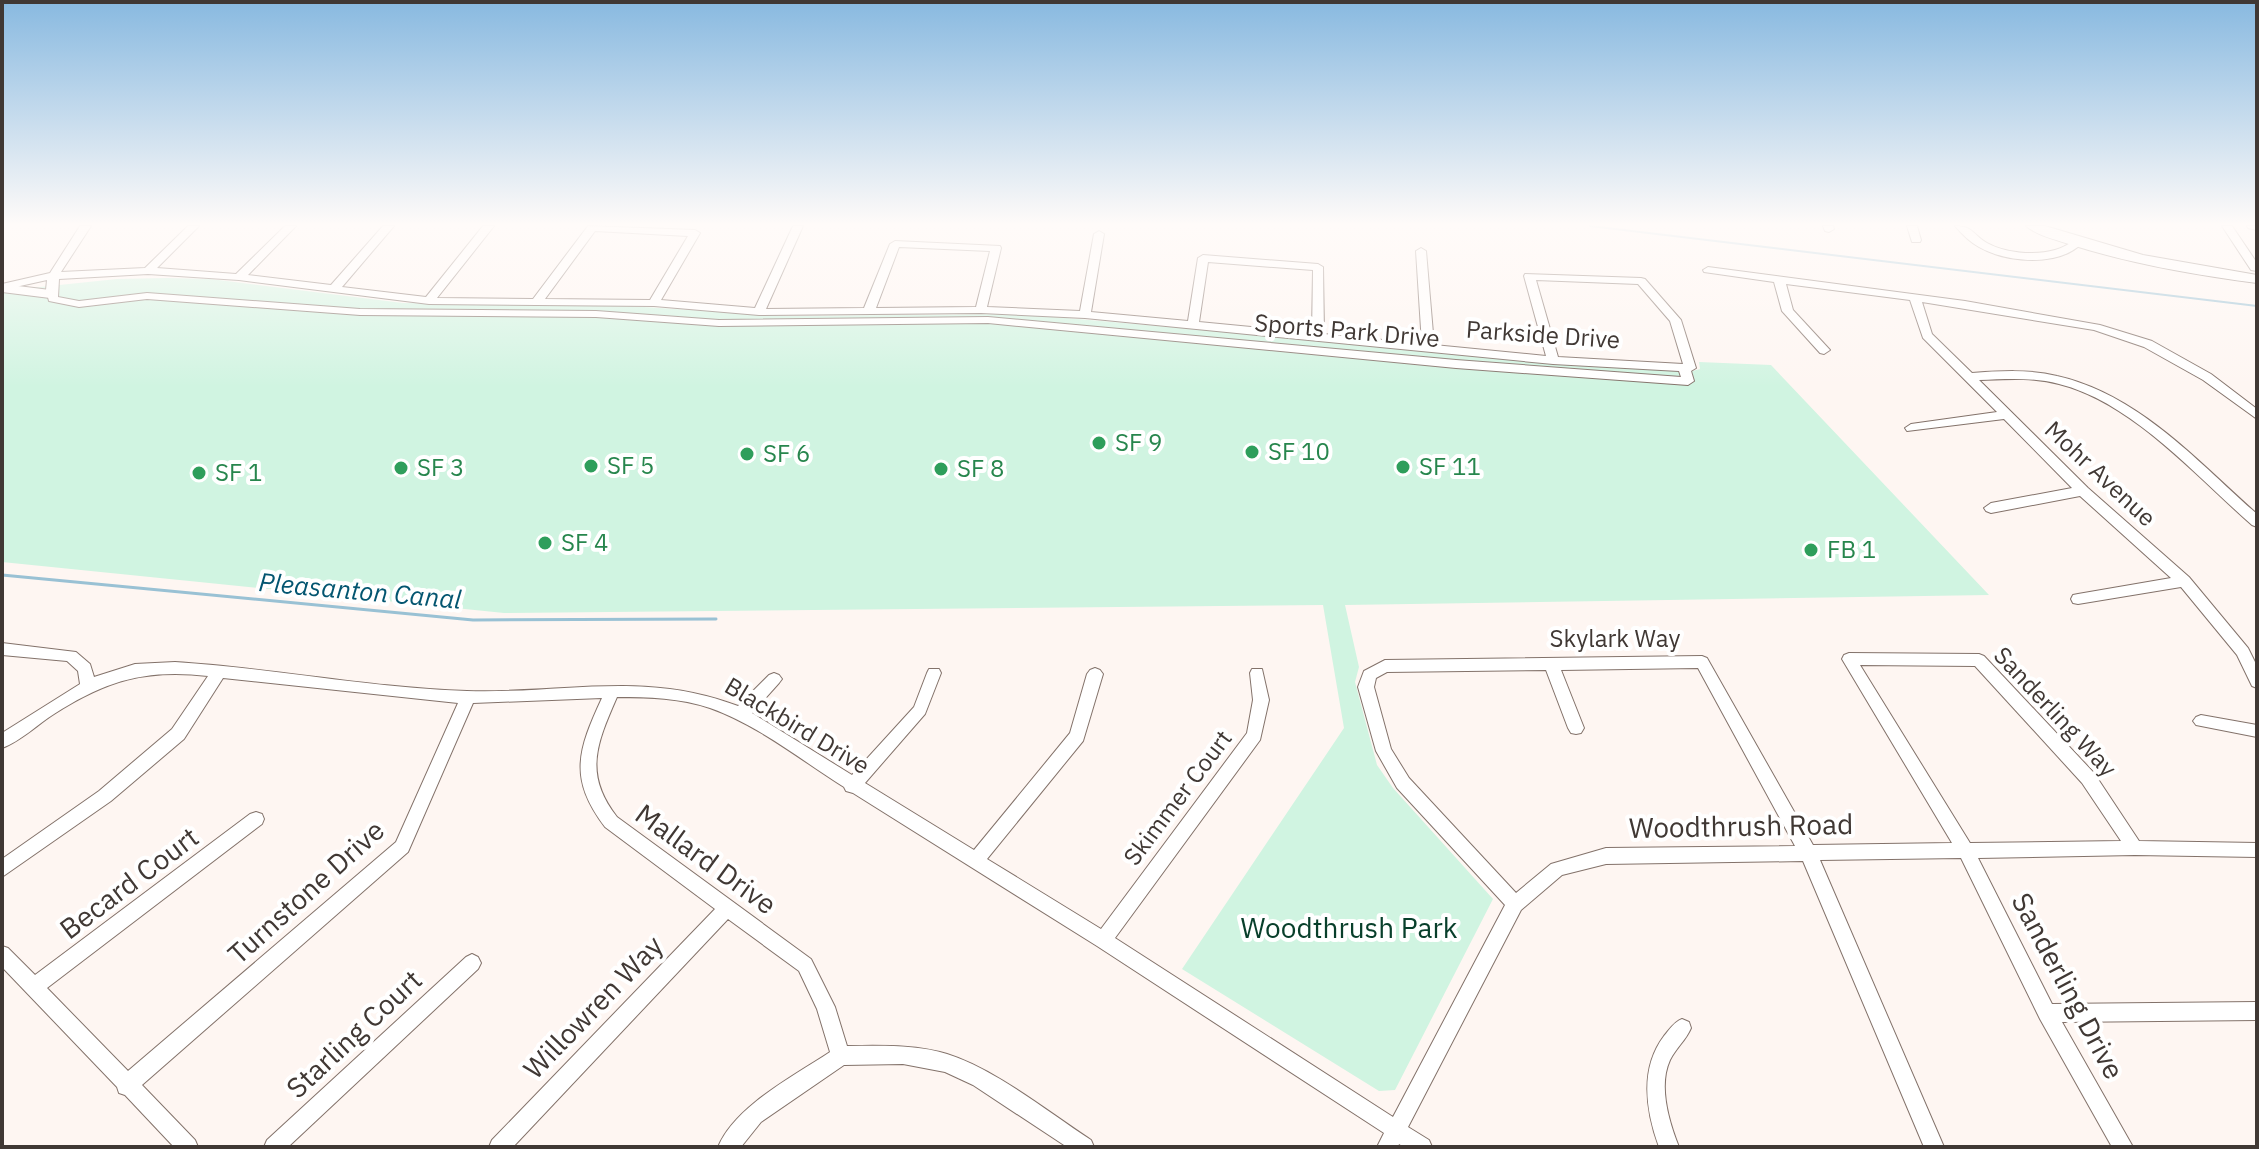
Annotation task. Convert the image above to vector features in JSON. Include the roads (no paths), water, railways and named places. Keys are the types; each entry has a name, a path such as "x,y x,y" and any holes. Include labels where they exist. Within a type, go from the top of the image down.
{"main road":[{"path":"2,288 50,294"}],"street":[{"name":"Parkside Drive","path":"2,288 37,280"},
{"path":"50,294 52,280"},
{"name":"Parkside Drive","path":"262,280 429,301 654,303 759,312 981,310 1085,315 1553,360 1687,367"},
{"path":"335,288 342,280"},
{"path":"429,301 446,280"},
{"path":"538,300 553,280"},
{"path":"654,303 668,280"},
{"path":"759,312 774,280"},
{"path":"869,310 881,280"},
{"path":"981,310 988,280"},
{"path":"1085,315 1091,280"},
{"path":"1193,327 1200,280"},
{"path":"1318,280 1318,338"},
{"path":"1423,280 1428,348"},
{"path":"1530,280 1553,360"},
{"path":"1610,280 1641,281 1675,320 1687,367"},
{"path":"1779,280 1788,311 1824,350"},
{"path":"1783,280 2043,316 2096,327 2148,344 2207,377 2257,415"},
{"name":"Sports Park Drive","path":"50,294 60,301 79,304 147,296 360,312 596,314 719,323 988,320 1456,364 1688,381 1687,367"},
{"name":"Mohr Avenue","path":"1915,298 1927,335 2083,491 2184,581 2243,652 2257,682"},
{"path":"1967,377 2023,374 2070,383 2105,398 2149,429 2257,522"},
{"path":"1911,428 2005,415"},
{"path":"1991,508 2083,491"},
{"path":"2078,599 2184,581"},
{"path":"2,649 71,656 85,668 88,687"},
{"name":"Sanderling Way","path":"1966,851 1849,659 1979,660 2088,778 2135,848"},
{"name":"Skylark Way","path":"1515,904 1403,783 1384,751 1366,687 1369,675 1385,666 1702,662 1808,853 1934,1147"},
{"path":"1551,663 1576,728"},
{"name":"Blackbird Drive","path":"2,741 88,687 136,670 219,672 468,697 612,692 696,696 741,714 1103,940 1391,1138 1422,1147"},
{"path":"2,869 105,796 178,734 219,672"},
{"path":"852,786 920,710 934,673"},
{"name":"Skimmer Court","path":"1103,940 1254,735 1261,700 1257,673"},
{"path":"975,861 1077,736 1095,674"},
{"path":"741,714 774,679"},
{"name":"Mallard Drive","path":"612,692 596,726 587,768 597,807 611,822 805,965 826,1007 841,1056"},
{"name":"Turnstone Drive","path":"126,1086 402,847 468,697"},
{"path":"2201,721 2257,731"},
{"name":"Becard Court","path":"33,988 256,819"},
{"name":"Woodthrush Road","path":"1391,1138 1515,904 1557,869 1606,856 2135,848 2257,850"},
{"name":"Sanderling Drive","path":"1966,851 2047,1013 2123,1147"},
{"name":"Willowren Way","path":"499,1147 728,907"},
{"path":"2,954 188,1147"},
{"name":"Starling Court","path":"274,1147 472,963"},
{"path":"2047,1013 2257,1011"},
{"path":"1669,1147 1661,1128 1656,1076 1663,1054 1682,1028"},
{"path":"728,1147 754,1115 841,1056 903,1055 946,1063 980,1078 1084,1147"}],"waterway":[{"path":"2037,280 2257,306"},
{"name":"Pleasanton Canal","path":"2,575 473,620 716,619"}],"place":[{"name":"SF 9","path":"1099,443"},
{"name":"SF 10","path":"1252,452"},
{"name":"SF 6","path":"747,454"},
{"name":"SF 5","path":"591,466"},
{"name":"SF 11","path":"1403,467"},
{"name":"SF 3","path":"401,468"},
{"name":"SF 8","path":"941,469"},
{"name":"SF 1","path":"199,473"},
{"name":"SF 4","path":"545,543"},
{"name":"FB 1","path":"1811,550"}],"park label":[{"name":"Woodthrush Park","path":"1349,928"}]}
